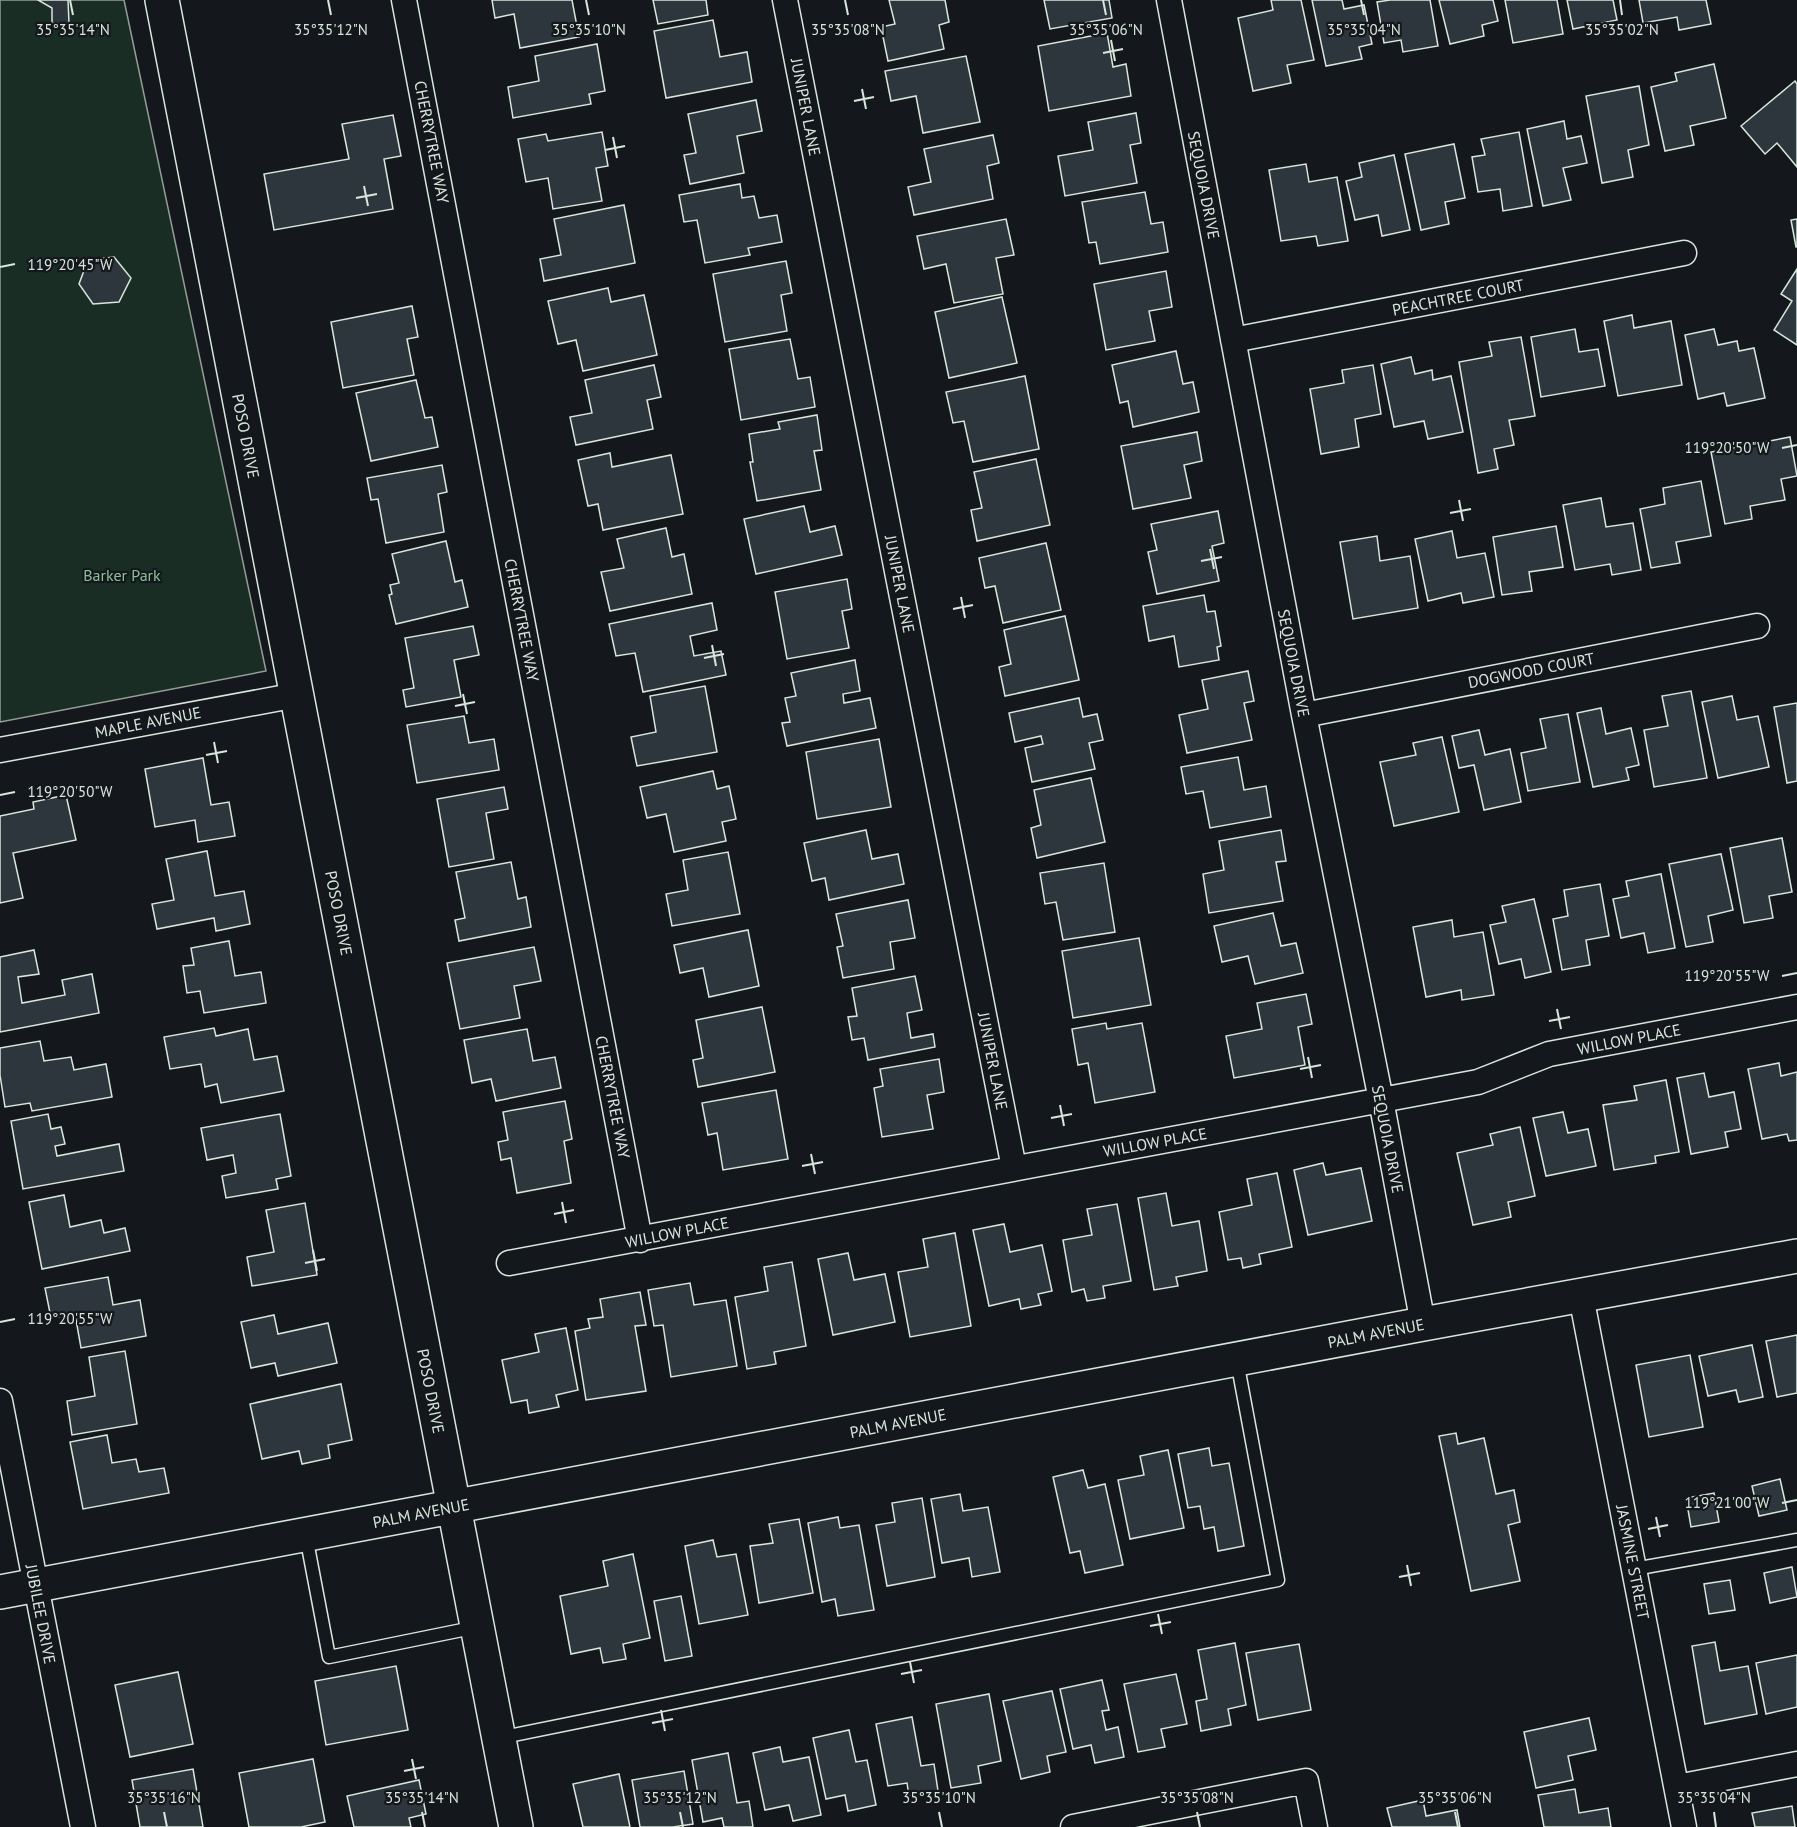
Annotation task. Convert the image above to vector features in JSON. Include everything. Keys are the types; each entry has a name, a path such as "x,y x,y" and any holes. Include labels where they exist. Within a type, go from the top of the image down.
{"main road":[{"name":"POSO DRIVE","path":"162,0 516,1827"},
{"name":"PALM AVENUE","path":"0,1592 1423,1324 1797,1256"}],"street":[{"name":"CHERRYTREE WAY","path":"405,0 640,1240"},
{"name":"JUNIPER LANE","path":"785,0 1014,1168"},
{"name":"SEQUOIA DRIVE","path":"1169,0 1304,715 1423,1324"},
{"name":"PEACHTREE COURT","path":"1233,340 1684,253"},
{"name":"DOGWOOD COURT","path":"1304,715 1757,626"},
{"name":"MAPLE AVENUE","path":"0,750 297,695"},
{"name":"WILLOW PLACE","path":"509,1263 1478,1082 1549,1054 1797,1007"},
{"name":"JASMINE STREET","path":"1581,1296 1684,1827"},
{"name":"JUBILEE DRIVE","path":"0,1401 83,1827"},
{"path":"1677,1787 1797,1764"},
{"path":"1072,1827 1124,1822 1306,1781 1314,1827"}],"lane":[{"path":"498,1738 1278,1580 1236,1360"},
{"path":"306,1535 329,1657 477,1627"},
{"path":"1634,1569 1797,1540"}],"green space":[{"name":"Barker Park","path":"0,0 124,0 266,671 0,722"}],"building":[{"path":"38,0 68,0 69,23 52,23 52,8"},
{"path":"492,0 572,0 579,37 520,48 514,14 495,18"},
{"path":"653,0 706,0 708,15 658,24"},
{"path":"889,0 945,0 949,22 939,25 944,49 888,61 881,27 895,24"},
{"path":"1044,0 1109,0 1112,18 1050,29"},
{"path":"1271,0 1301,0 1314,60 1287,65 1291,83 1253,91 1238,18 1273,10"},
{"path":"1312,0 1342,0 1344,9 1364,5 1372,44 1359,47 1362,59 1326,66"},
{"path":"1430,0 1438,46 1403,52 1401,40 1384,43 1377,2"},
{"path":"1439,0 1493,0 1498,21 1482,25 1484,36 1450,44"},
{"path":"1505,0 1557,0 1563,34 1513,43"},
{"path":"1567,0 1613,0 1617,20 1573,29"},
{"path":"1639,0 1706,0 1711,24 1679,30 1677,17 1643,23"},
{"path":"713,20 720,57 747,52 752,82 666,98 654,31"},
{"path":"1107,33 1113,67 1126,64 1131,96 1049,111 1038,46"},
{"path":"597,44 605,91 589,94 591,104 513,118 508,87 539,81 535,56"},
{"path":"966,56 980,122 923,133 916,96 891,101 885,71"},
{"path":"1714,64 1726,118 1690,126 1694,145 1665,151 1651,87 1677,81 1675,73"},
{"path":"1795,81 1797,84 1797,167 1777,143 1765,154 1741,126"},
{"path":"1639,86 1649,145 1628,150 1633,177 1602,183 1586,96"},
{"path":"756,100 762,131 737,136 744,173 690,184 684,155 696,153 688,114"},
{"path":"1136,113 1141,143 1130,145 1137,183 1065,196 1058,156 1093,150 1088,122"},
{"path":"393,115 401,156 384,159 393,209 274,230 264,174 349,159 342,124"},
{"path":"1564,121 1567,139 1581,136 1587,163 1563,168 1571,200 1543,206 1527,129"},
{"path":"602,132 608,166 596,168 602,201 553,209 548,178 526,182 518,139 546,134 548,141"},
{"path":"1519,132 1532,206 1503,211 1500,189 1478,192 1472,157 1485,155 1481,139"},
{"path":"993,135 999,163 987,166 993,199 914,215 908,187 931,182 924,149"},
{"path":"1454,144 1465,198 1445,202 1449,224 1421,230 1405,154"},
{"path":"1394,155 1410,230 1382,236 1378,215 1355,220 1346,181 1362,177 1359,163"},
{"path":"1306,164 1309,182 1337,177 1348,241 1318,246 1316,236 1281,241 1269,170"},
{"path":"740,184 742,198 754,196 759,218 777,215 782,242 748,248 750,255 705,263 697,220 684,222 679,195"},
{"path":"1145,192 1151,224 1163,222 1168,252 1100,264 1096,242 1089,243 1082,202"},
{"path":"624,205 635,263 544,281 540,259 561,255 554,219"},
{"path":"1006,219 1014,255 996,258 1003,294 954,303 946,264 924,269 917,236"},
{"path":"1797,219 1797,247 1796,247 1791,220"},
{"path":"114,257 131,278 119,302 93,304 79,284 88,260"},
{"path":"786,261 792,293 781,295 787,331 725,342 713,274"},
{"path":"1797,269 1797,345 1774,330 1792,301 1781,294"},
{"path":"1166,271 1172,307 1149,311 1155,341 1106,350 1094,284"},
{"path":"608,288 611,302 644,295 657,355 583,371 576,340 558,344 548,301"},
{"path":"1002,297 1017,363 949,378 935,312"},
{"path":"412,306 418,337 407,339 414,375 343,388 331,322"},
{"path":"1632,315 1634,328 1671,321 1682,385 1618,396 1604,321"},
{"path":"1575,329 1579,352 1598,349 1605,386 1541,397 1531,337"},
{"path":"1714,329 1718,345 1737,341 1739,351 1754,348 1765,398 1727,406 1724,393 1698,399 1685,335"},
{"path":"1521,337 1535,416 1509,420 1514,445 1494,449 1498,469 1478,473 1459,362 1492,356 1489,342"},
{"path":"790,339 798,379 810,377 815,407 741,420 729,349"},
{"path":"1176,351 1183,384 1193,382 1199,412 1133,427 1128,401 1120,403 1112,365"},
{"path":"1411,357 1415,374 1432,370 1433,380 1451,376 1463,432 1428,439 1424,421 1394,427 1381,364"},
{"path":"654,365 661,397 647,400 653,429 576,445 570,417 592,413 585,380"},
{"path":"1373,365 1381,414 1355,419 1359,447 1321,454 1310,389 1344,383 1342,370"},
{"path":"1025,376 1039,449 973,462 964,421 953,423 946,392"},
{"path":"416,380 425,418 432,417 438,447 371,461 356,393"},
{"path":"817,415 822,450 814,451 821,490 757,501 750,462 753,462 749,434 780,429 778,422"},
{"path":"1197,432 1202,461 1184,465 1191,498 1133,509 1121,446"},
{"path":"1790,437 1797,476 1781,479 1785,500 1750,506 1752,519 1725,524 1711,452"},
{"path":"610,453 612,467 671,455 683,514 603,530 598,504 588,506 578,460"},
{"path":"1036,459 1050,525 977,541 971,510 982,508 974,472"},
{"path":"442,465 447,492 438,494 444,532 386,543 378,499 371,500 367,478"},
{"path":"1701,481 1711,536 1676,542 1680,563 1651,568 1640,509 1665,504 1663,488"},
{"path":"1601,498 1606,527 1633,523 1641,570 1612,575 1610,564 1575,570 1563,505"},
{"path":"804,506 810,532 835,526 842,555 756,574 744,519"},
{"path":"1218,511 1224,543 1212,546 1219,581 1157,594 1148,552 1157,550 1151,524"},
{"path":"1556,526 1563,567 1529,572 1532,591 1502,595 1493,537"},
{"path":"666,528 672,557 684,554 692,594 610,611 601,572 624,568 617,539"},
{"path":"1452,531 1457,558 1485,553 1494,597 1463,603 1461,593 1428,601 1415,539"},
{"path":"1377,536 1380,561 1410,556 1418,608 1353,619 1340,542"},
{"path":"446,541 455,582 462,580 468,607 396,624 389,595 392,594 390,585 399,583 392,554"},
{"path":"1046,543 1061,610 1003,623 995,586 985,588 979,558"},
{"path":"847,579 852,609 842,611 849,648 787,659 775,592"},
{"path":"1204,595 1207,612 1215,611 1221,646 1217,647 1219,660 1179,667 1174,636 1149,641 1143,606"},
{"path":"712,603 717,630 690,636 694,656 721,651 726,675 643,692 635,653 616,656 609,624"},
{"path":"1065,616 1079,680 1005,696 999,667 1011,664 1004,630"},
{"path":"473,626 479,655 454,660 461,697 406,707 403,690 414,688 405,638"},
{"path":"855,660 860,691 843,694 844,703 870,698 876,728 787,746 782,723 790,722 785,698 796,696 791,673"},
{"path":"1248,671 1254,701 1244,703 1252,740 1187,753 1179,715 1208,709 1202,680"},
{"path":"705,686 717,752 637,766 631,737 656,732 650,696"},
{"path":"1691,691 1707,778 1654,787 1644,730 1668,726 1662,696"},
{"path":"1732,696 1737,720 1758,716 1769,767 1718,778 1702,702"},
{"path":"1079,698 1083,717 1097,714 1103,740 1089,743 1095,769 1032,782 1025,748 1043,744 1041,736 1015,742 1009,713"},
{"path":"1797,703 1797,781 1787,783 1774,707"},
{"path":"1601,708 1606,734 1631,728 1639,765 1626,768 1629,780 1593,787 1577,713"},
{"path":"1568,714 1580,782 1528,791 1521,753 1546,748 1540,719"},
{"path":"464,716 469,743 494,739 499,770 417,783 407,725"},
{"path":"1479,730 1485,755 1510,749 1521,802 1484,810 1474,765 1459,768 1452,736"},
{"path":"1442,737 1459,812 1394,826 1380,762 1416,755 1413,743"},
{"path":"879,739 891,807 817,819 806,752"},
{"path":"1238,757 1244,790 1266,786 1271,817 1210,828 1203,791 1186,794 1181,767"},
{"path":"203,758 211,805 229,802 235,836 198,842 195,820 155,827 145,769"},
{"path":"713,771 717,789 729,786 736,819 722,822 726,841 674,852 666,814 647,818 640,787"},
{"path":"1091,778 1105,842 1037,858 1031,828 1041,825 1034,790"},
{"path":"504,787 508,809 486,813 494,859 449,867 437,799"},
{"path":"66,795 76,840 13,853 23,898 0,903 0,816 34,809 33,802"},
{"path":"866,830 872,859 898,854 904,884 829,900 825,878 812,881 804,843"},
{"path":"1281,830 1286,861 1276,862 1283,901 1209,913 1203,874 1224,870 1219,841"},
{"path":"1782,838 1792,892 1769,896 1773,918 1744,923 1730,848"},
{"path":"207,851 215,896 244,891 250,924 216,931 214,918 157,929 152,904 174,900 166,859"},
{"path":"728,852 740,914 672,926 666,894 688,890 683,860"},
{"path":"1721,854 1733,910 1708,916 1713,942 1686,947 1669,864"},
{"path":"511,862 518,899 526,897 531,927 459,941 455,920 465,918 456,872"},
{"path":"1104,863 1115,932 1063,940 1056,902 1045,904 1040,873"},
{"path":"1661,874 1675,948 1648,953 1644,933 1621,938 1613,899 1629,896 1626,881"},
{"path":"1600,884 1609,936 1586,940 1590,965 1562,970 1553,919 1568,916 1564,890"},
{"path":"1534,899 1551,972 1525,978 1521,959 1499,964 1490,925 1506,922 1502,906"},
{"path":"908,900 915,938 890,942 894,969 843,978 837,947 843,946 836,914"},
{"path":"1273,913 1281,946 1296,943 1303,973 1255,984 1248,956 1222,962 1214,926"},
{"path":"1452,920 1454,937 1483,932 1494,995 1462,1000 1461,990 1426,997 1413,927"},
{"path":"748,930 759,986 709,997 703,968 680,973 674,945"},
{"path":"1139,938 1151,1005 1073,1018 1062,951"},
{"path":"229,941 235,976 261,972 266,1003 204,1013 200,991 187,993 183,966 194,965 191,948"},
{"path":"534,947 541,981 514,986 520,1018 460,1029 447,963"},
{"path":"34,950 39,974 18,977 22,1003 65,995 62,980 92,974 99,1013 0,1032 0,957"},
{"path":"915,976 922,1010 907,1013 911,1038 933,1034 935,1047 868,1060 864,1038 852,1040 848,1017 857,1016 852,988"},
{"path":"1306,994 1312,1024 1298,1027 1305,1065 1234,1078 1226,1036 1262,1029 1257,1003"},
{"path":"762,1007 775,1072 698,1087 693,1060 703,1058 696,1020"},
{"path":"1106,1023 1107,1029 1142,1023 1155,1092 1095,1103 1088,1063 1078,1065 1072,1029"},
{"path":"214,1028 216,1036 248,1029 254,1060 277,1056 284,1091 221,1103 217,1084 205,1087 201,1064 170,1069 164,1037"},
{"path":"527,1029 533,1061 555,1057 561,1088 496,1101 491,1079 472,1083 464,1040"},
{"path":"40,1041 44,1061 71,1057 74,1070 106,1064 112,1097 32,1111 30,1103 5,1107 0,1075 0,1048"},
{"path":"939,1059 944,1092 927,1095 933,1129 882,1137 874,1088 883,1086 880,1069"},
{"path":"1779,1063 1781,1076 1797,1072 1797,1140 1789,1141 1787,1134 1762,1139 1748,1069"},
{"path":"1704,1073 1709,1097 1734,1092 1741,1129 1725,1132 1728,1147 1691,1154 1677,1078"},
{"path":"1666,1080 1679,1152 1655,1156 1656,1163 1614,1170 1603,1105 1637,1100 1634,1086"},
{"path":"776,1090 788,1159 723,1170 717,1133 708,1135 702,1103"},
{"path":"565,1101 572,1139 564,1141 571,1183 517,1193 511,1158 501,1160 498,1142 508,1140 503,1112"},
{"path":"1563,1112 1568,1133 1588,1129 1596,1166 1546,1176 1533,1118"},
{"path":"48,1114 51,1129 61,1127 65,1144 55,1146 57,1156 119,1144 124,1171 23,1189 11,1121"},
{"path":"280,1114 291,1176 276,1179 278,1189 226,1198 222,1176 236,1173 233,1155 207,1160 201,1128"},
{"path":"1520,1127 1535,1196 1508,1202 1511,1217 1473,1225 1457,1153 1493,1145 1490,1134"},
{"path":"1323,1163 1326,1175 1361,1168 1372,1221 1308,1235 1294,1170"},
{"path":"1277,1173 1292,1247 1259,1254 1261,1264 1243,1268 1241,1258 1228,1260 1219,1212 1252,1205 1247,1179"},
{"path":"1166,1193 1172,1226 1199,1221 1207,1271 1176,1277 1178,1286 1154,1290 1138,1198"},
{"path":"64,1195 70,1227 101,1220 104,1233 125,1228 130,1251 42,1269 29,1202"},
{"path":"305,1203 317,1275 252,1286 247,1257 274,1252 266,1210"},
{"path":"1117,1204 1131,1281 1103,1286 1105,1298 1087,1301 1084,1289 1072,1292 1063,1240 1092,1235 1087,1209"},
{"path":"1004,1224 1010,1252 1042,1245 1052,1291 1038,1294 1041,1305 1021,1309 1019,1299 989,1306 973,1230"},
{"path":"955,1233 971,1326 910,1337 898,1272 928,1267 923,1239"},
{"path":"848,1253 854,1280 885,1274 895,1322 833,1335 818,1259"},
{"path":"792,1262 806,1346 774,1352 776,1364 747,1369 735,1297 768,1291 764,1267"},
{"path":"108,1277 113,1305 140,1300 146,1336 81,1348 75,1314 51,1318 45,1288"},
{"path":"690,1283 694,1305 726,1300 737,1366 671,1377 663,1325 654,1326 648,1290"},
{"path":"640,1292 646,1325 635,1326 646,1391 586,1400 575,1331 590,1328 588,1319 603,1317 600,1299"},
{"path":"274,1315 278,1334 328,1323 337,1363 278,1376 275,1363 251,1368 241,1322"},
{"path":"566,1328 578,1390 556,1395 559,1407 529,1413 527,1400 511,1403 502,1360 539,1352 535,1334"},
{"path":"1797,1335 1797,1393 1777,1397 1766,1341"},
{"path":"1752,1345 1763,1397 1739,1402 1736,1390 1708,1396 1699,1356"},
{"path":"125,1351 137,1424 72,1435 67,1401 95,1396 89,1357"},
{"path":"1690,1355 1703,1427 1649,1437 1636,1365"},
{"path":"341,1384 352,1440 328,1445 330,1458 302,1464 299,1451 262,1459 250,1404"},
{"path":"1456,1433 1458,1444 1484,1438 1496,1494 1514,1490 1520,1522 1508,1525 1520,1581 1471,1591 1439,1436"},
{"path":"107,1435 112,1463 136,1459 139,1472 164,1468 169,1493 83,1509 70,1442"},
{"path":"1209,1448 1212,1466 1229,1463 1244,1546 1218,1551 1214,1527 1204,1529 1200,1506 1188,1508 1178,1454"},
{"path":"1168,1450 1184,1528 1130,1539 1118,1480 1144,1475 1140,1456"},
{"path":"1083,1470 1088,1488 1105,1484 1123,1565 1085,1573 1080,1551 1070,1553 1053,1477"},
{"path":"1780,1479 1787,1510 1759,1516 1752,1486"},
{"path":"1714,1493 1719,1522 1691,1527 1686,1498"},
{"path":"960,1494 963,1511 988,1507 1000,1572 972,1577 969,1558 942,1563 931,1499"},
{"path":"922,1498 935,1577 887,1586 876,1525 895,1522 892,1503"},
{"path":"838,1517 840,1528 859,1525 874,1610 838,1616 835,1599 822,1602 808,1523"},
{"path":"799,1519 813,1593 759,1603 750,1546 773,1543 769,1524"},
{"path":"713,1540 717,1557 736,1554 748,1615 699,1624 685,1546"},
{"path":"633,1554 650,1638 623,1644 626,1659 603,1663 600,1648 571,1654 560,1596 608,1586 603,1561"},
{"path":"1792,1567 1797,1597 1770,1603 1764,1573"},
{"path":"1730,1580 1735,1610 1709,1614 1704,1584"},
{"path":"681,1596 692,1656 665,1661 654,1601"},
{"path":"1715,1642 1720,1671 1748,1666 1757,1714 1705,1724 1692,1646"},
{"path":"1235,1643 1246,1705 1228,1709 1231,1725 1201,1731 1196,1701 1207,1699 1198,1650"},
{"path":"1299,1644 1311,1710 1258,1720 1246,1653"},
{"path":"1797,1655 1797,1707 1766,1714 1756,1663"},
{"path":"396,1666 408,1730 326,1745 315,1681"},
{"path":"178,1672 193,1744 130,1757 115,1685"},
{"path":"1176,1674 1187,1724 1161,1729 1165,1747 1138,1752 1124,1684"},
{"path":"1102,1680 1109,1710 1102,1711 1106,1730 1118,1727 1124,1757 1095,1763 1091,1745 1073,1749 1060,1689"},
{"path":"1052,1691 1066,1752 1047,1756 1050,1772 1021,1779 1003,1701"},
{"path":"989,1694 1001,1761 978,1766 981,1783 951,1788 936,1704"},
{"path":"912,1717 921,1766 934,1764 938,1791 909,1796 907,1783 888,1786 876,1724"},
{"path":"1589,1718 1596,1750 1568,1756 1573,1780 1536,1788 1524,1732"},
{"path":"849,1730 856,1762 867,1760 876,1805 848,1811 845,1795 826,1799 813,1738"},
{"path":"780,1747 783,1762 809,1757 821,1815 793,1821 789,1805 765,1810 753,1753"},
{"path":"728,1753 737,1803 749,1801 753,1827 724,1827 722,1818 703,1822 692,1760"},
{"path":"313,1759 325,1822 301,1827 249,1827 239,1773"},
{"path":"193,1769 203,1827 140,1827 132,1780"},
{"path":"684,1771 693,1824 673,1827 640,1827 632,1780"},
{"path":"619,1774 630,1827 583,1827 573,1784"},
{"path":"419,1780 426,1814 409,1818 411,1827 354,1827 347,1796"},
{"path":"1575,1789 1579,1813 1608,1808 1611,1827 1544,1827 1538,1795"},
{"path":"1423,1800 1426,1816 1457,1810 1460,1827 1392,1827 1387,1808"},
{"path":"1792,1806 1795,1827 1755,1827 1752,1813"}]}
